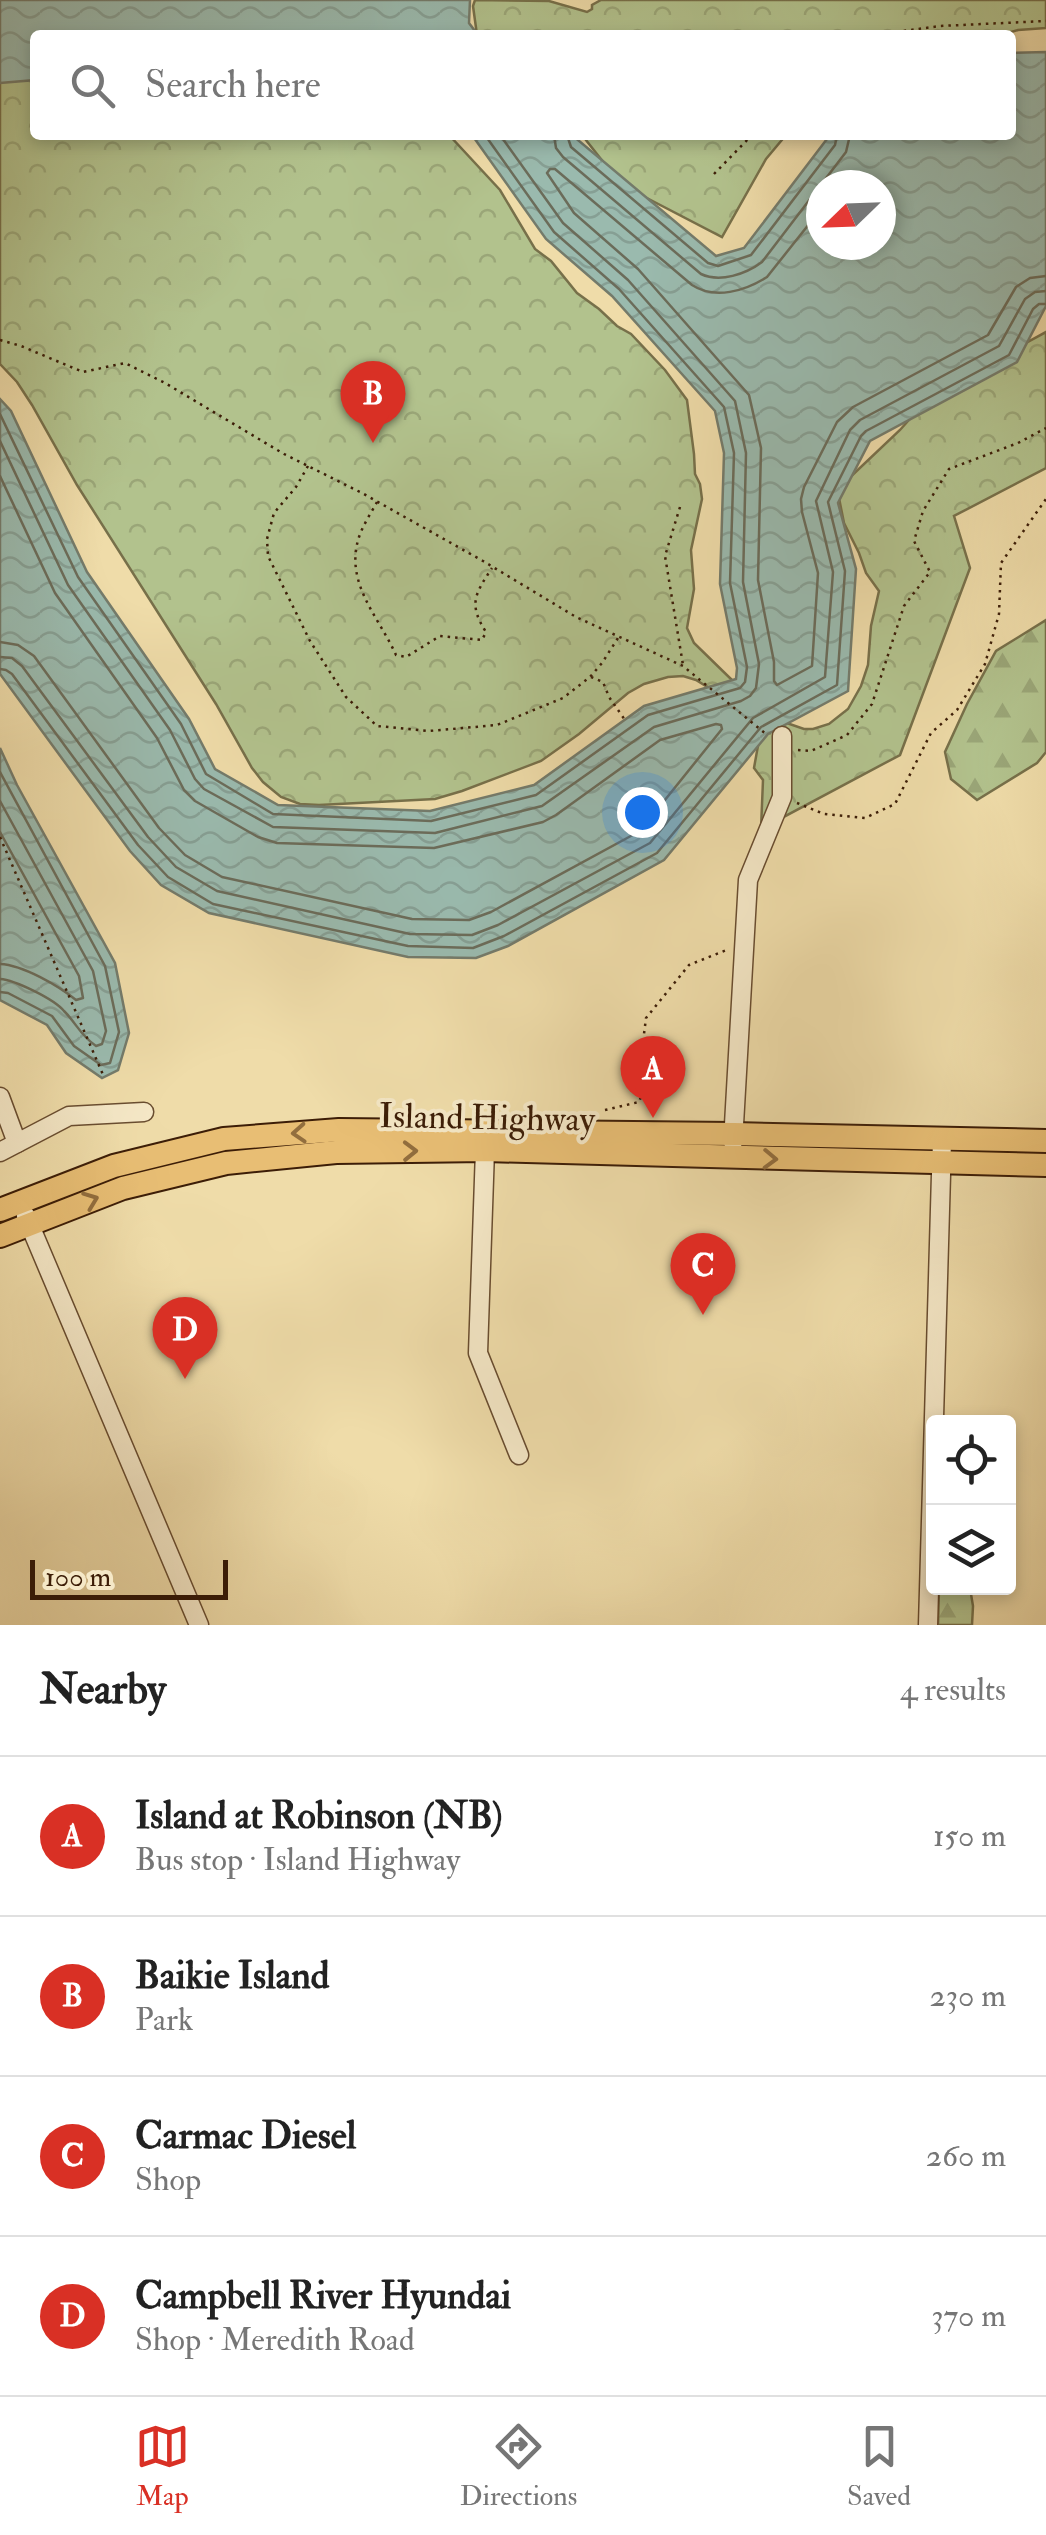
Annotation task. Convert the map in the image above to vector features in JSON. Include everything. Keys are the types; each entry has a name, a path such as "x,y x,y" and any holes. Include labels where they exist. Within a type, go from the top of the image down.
{"main road":[{"name":"Island Highway","path":"0,1236 17,1212 114,1166 224,1139 339,1130 942,1152 1046,1165"},
{"name":"Island Highway","path":"942,1152 1046,1142"},
{"name":"Island Highway","path":"17,1212 226,1163 336,1152 733,1146"}],"street":[{"path":"733,1146 748,880 782,797 782,743"},
{"path":"0,1097 18,1142"},
{"path":"0,1152 69,1116 144,1112"},
{"path":"486,1150 478,1354 519,1455"},
{"path":"928,1625 942,1152"},
{"path":"17,1212 199,1625"}],"path":[{"path":"911,30 1046,21"},
{"path":"714,174 747,140"},
{"path":"0,340 83,372 125,364 165,383 576,617 683,666 782,743 811,751 847,736 872,704 904,606 930,572 914,541 923,511 949,469 1046,428"},
{"path":"308,466 274,514 266,539 268,556 310,641 346,697 377,726 428,731 497,725 563,698 590,677 619,637"},
{"path":"782,797 824,814 865,818 894,804 931,733 957,710 986,664 999,614 1001,564 1046,498"},
{"path":"377,502 358,538 355,564 360,592 396,654 406,657 440,636 482,640 486,632 474,614 476,592 492,566"},
{"path":"680,507 665,556 683,666"},
{"path":"590,677 604,682 625,720"},
{"path":"0,837 104,1077"},
{"path":"605,1110 640,1102 644,1089 640,1066 646,1018 689,965 744,943"}],"green space":[{"path":"475,0 549,1 587,12 601,0 1046,0 1046,28 476,30"},
{"path":"0,79 30,80 30,140 454,140 500,190 535,249 551,261 577,293 631,334 687,400 695,474 702,499 691,550 694,589 687,628 694,643 732,680 717,693 683,676 644,684 541,761 435,799 319,805 281,797 252,768 32,405 0,364"},
{"path":"586,140 782,140 766,159 722,237 641,195 608,168"},
{"path":"1046,332 1046,468 954,516 970,568 900,755 761,829 763,780 754,768 759,740 778,720 804,729 829,724 848,709 868,665 879,591 866,573 844,523 839,498 844,483 932,394"},
{"path":"1046,620 1046,752 1037,763 977,800 951,779 945,752 996,651"},
{"path":"939,1595 971,1595 972,1625 938,1625"}],"water":[{"path":"0,0 470,0 469,23 474,30 30,30 30,80 0,83"},
{"path":"1046,52 1046,306 1017,362 870,441 838,503 856,569 848,691 768,734 664,860 508,946 476,958 408,957 209,913 161,885 130,851 0,674 0,399 11,411 87,572 189,719 215,769 278,805 430,811 534,785 644,706 736,679 737,668 720,584 724,453 715,411 612,296 546,239 476,140 578,140 716,256 744,248 826,140 1016,140 1016,53"},
{"path":"0,748 115,963 129,1033 118,1070 102,1078 66,1053 47,1025 0,1000"}],"place":[{"name":"Baikie Island","path":"373,443"},
{"name":"Island at Robinson (NB)","path":"653,1118"},
{"name":"Carmac Diesel","path":"703,1315"},
{"name":"Campbell River Hyundai","path":"185,1379"}]}
